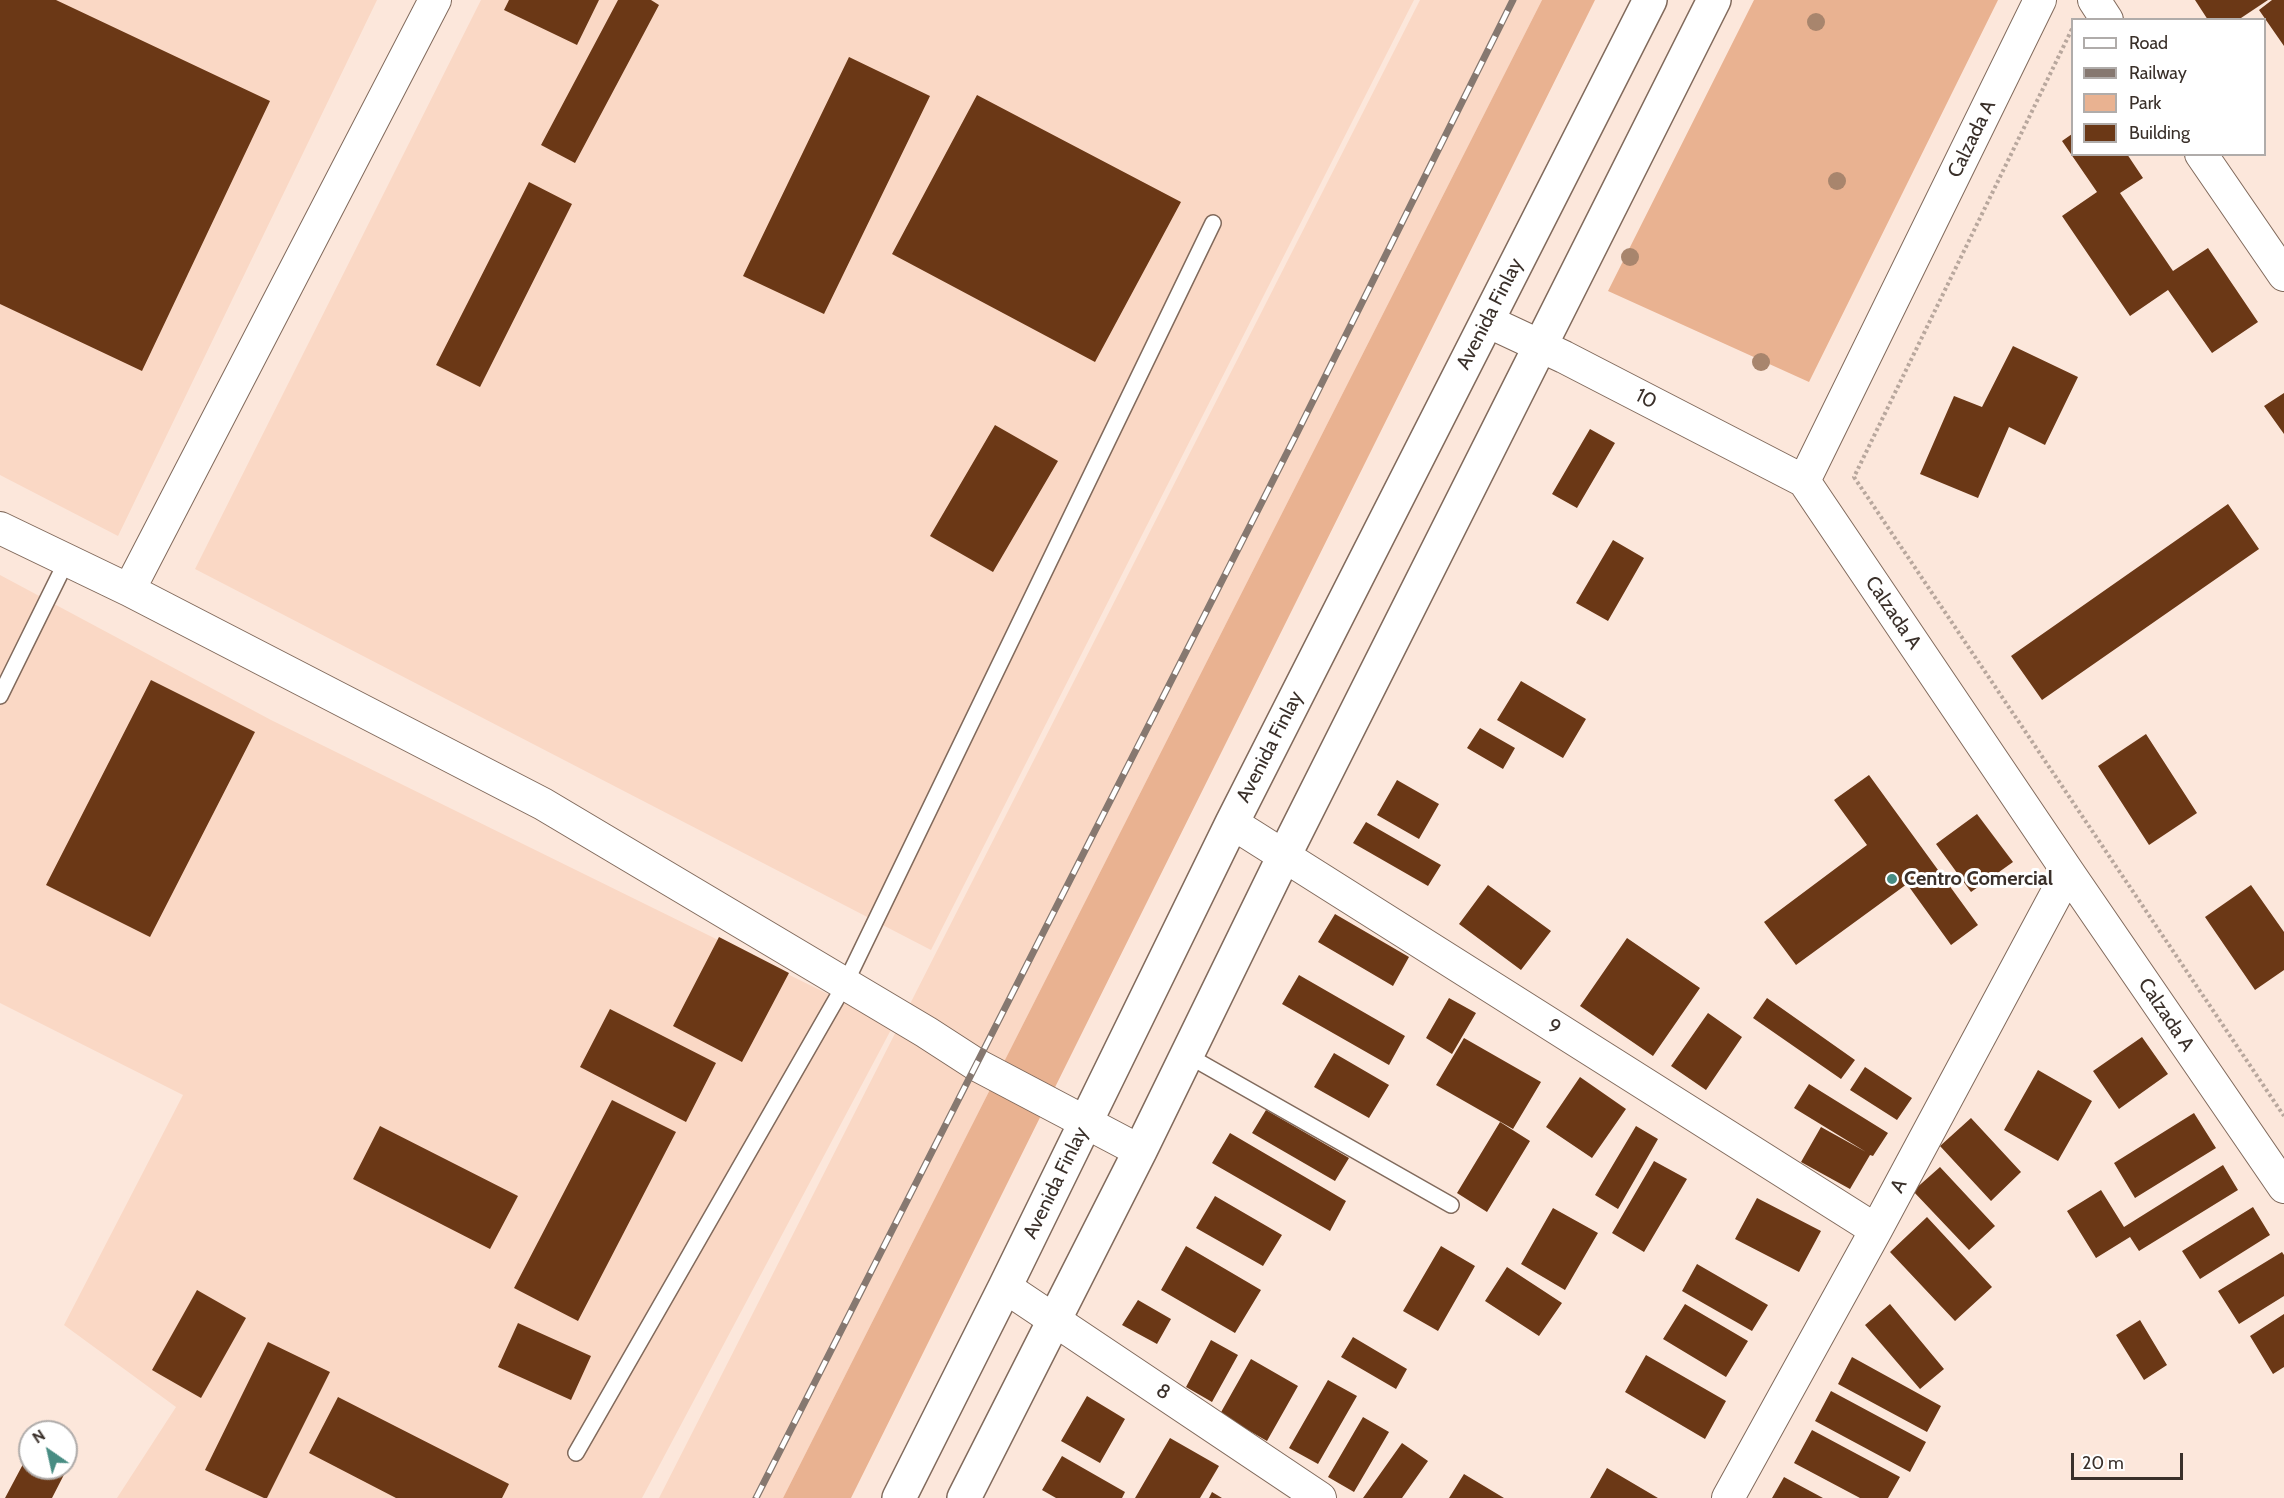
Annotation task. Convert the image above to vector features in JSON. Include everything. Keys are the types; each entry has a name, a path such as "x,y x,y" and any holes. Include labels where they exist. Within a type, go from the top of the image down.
{"highway":[{"name":"Avenida Finlay","path":"899,1498 1232,823 1650,0"},
{"path":"964,1498 1140,1151 1284,856 1714,0"}],"street":[{"path":"129,590 435,0"},
{"name":"Calzada A","path":"2040,0 1804,481 2068,872 2279,1164"},
{"path":"2094,0 2106,18"},
{"path":"2202,156 2284,274"},
{"name":"10","path":"1487,321 1542,346 1804,481"},
{"path":"0,528 129,590 543,804 926,1032 976,1065 1140,1151"},
{"name":"9","path":"1232,823 1876,1230"},
{"name":"A","path":"1728,1498 1876,1230 2068,872"},
{"name":"8","path":"1005,1287 1320,1498"}],"lane":[{"path":"576,1453 845,984 1213,223"},
{"path":"0,696 67,560"},
{"path":"1187,1055 1451,1205"}],"path":[{"path":"2071,32 1854,477 2284,1116"}],"shaded area":[{"path":"0,0 377,0 118,536 0,475"},
{"path":"481,0 1414,0 931,950 195,569"},
{"path":"1420,0 1542,0 783,1498 659,1498"},
{"path":"0,575 271,720 893,1026 642,1498 117,1498 176,1407 64,1325 183,1095 0,1003"}],"green space":[{"path":"1542,0 1595,0 851,1498 783,1498"},
{"path":"1754,0 1998,0 1809,382 1608,291"}],"building":[{"path":"0,0 56,0 270,101 142,371 0,304"},
{"path":"509,0 599,0 577,45 504,10"},
{"path":"618,0 651,0 659,5 575,163 541,145"},
{"path":"2195,0 2268,0 2241,18 2207,18"},
{"path":"2272,0 2284,0 2284,46 2266,18 2259,10"},
{"path":"849,57 930,96 824,314 743,276"},
{"path":"977,95 1181,202 1095,362 892,254"},
{"path":"2071,135 2071,154 2062,141"},
{"path":"2072,156 2128,156 2143,178 2120,193 2173,271 2208,248 2258,322 2212,353 2168,290 2130,316 2062,216 2097,192"},
{"path":"529,182 572,204 480,387 436,365"},
{"path":"2013,346 2078,377 2045,445 2009,427 1978,498 1920,474 1954,396 1982,407"},
{"path":"2284,393 2284,434 2264,406"},
{"path":"995,425 1058,461 993,572 930,536"},
{"path":"1590,429 1615,443 1577,508 1552,494"},
{"path":"2228,504 2259,549 2042,700 2011,656"},
{"path":"1613,540 1644,558 1608,621 1576,603"},
{"path":"151,680 255,732 150,937 46,885"},
{"path":"1521,681 1586,719 1563,758 1497,720"},
{"path":"1480,728 1515,748 1503,769 1467,748"},
{"path":"2146,734 2197,813 2149,845 2098,766"},
{"path":"1869,775 1978,925 1951,945 1907,884 1796,965 1764,922 1867,845 1834,800"},
{"path":"1397,780 1439,804 1419,839 1377,815"},
{"path":"1977,814 2013,862 1971,892 1936,844"},
{"path":"1366,822 1441,865 1428,886 1353,843"},
{"path":"1488,885 1551,931 1521,970 1459,924"},
{"path":"2251,885 2284,932 2284,970 2255,990 2205,917"},
{"path":"1335,914 1409,957 1393,986 1318,942"},
{"path":"719,937 789,973 742,1062 673,1026"},
{"path":"1627,938 1700,988 1653,1056 1580,1006"},
{"path":"1299,975 1405,1036 1389,1065 1282,1004"},
{"path":"1449,998 1476,1013 1452,1054 1426,1038"},
{"path":"1767,998 1855,1060 1841,1079 1753,1018"},
{"path":"610,1009 716,1063 686,1122 580,1067"},
{"path":"1708,1013 1742,1037 1706,1090 1671,1066"},
{"path":"2142,1037 2168,1074 2119,1109 2093,1071"},
{"path":"1464,1038 1541,1082 1513,1129 1436,1085"},
{"path":"1334,1053 1389,1085 1369,1118 1314,1087"},
{"path":"1865,1067 1912,1098 1897,1120 1850,1090"},
{"path":"2038,1070 2092,1101 2058,1161 2004,1130"},
{"path":"1580,1077 1626,1109 1592,1158 1546,1127"},
{"path":"1809,1084 1888,1133 1873,1156 1870,1155 1850,1189 1801,1162 1821,1127 1866,1152 1794,1108"},
{"path":"612,1100 676,1132 578,1321 514,1288"},
{"path":"1266,1110 1349,1158 1335,1181 1252,1133"},
{"path":"2194,1113 2216,1148 2135,1198 2114,1163"},
{"path":"1971,1118 2021,1172 1991,1201 1940,1146"},
{"path":"1500,1122 1530,1141 1487,1212 1457,1193"},
{"path":"380,1126 518,1196 490,1249 353,1179"},
{"path":"1636,1126 1658,1139 1618,1209 1595,1195"},
{"path":"1230,1133 1346,1201 1330,1231 1212,1163"},
{"path":"1654,1161 1687,1179 1644,1252 1612,1233"},
{"path":"2223,1165 2238,1190 2139,1251 2130,1237 2096,1258 2067,1211 2101,1190 2124,1227"},
{"path":"1940,1167 1995,1226 1969,1250 1913,1191"},
{"path":"1215,1196 1282,1235 1263,1266 1196,1228"},
{"path":"1757,1198 1821,1231 1799,1272 1735,1239"},
{"path":"2253,1207 2270,1235 2200,1279 2182,1251"},
{"path":"1553,1208 1598,1233 1565,1290 1521,1264"},
{"path":"1927,1217 1992,1287 1955,1321 1890,1252"},
{"path":"1186,1246 1261,1290 1235,1333 1161,1290"},
{"path":"1441,1246 1475,1266 1438,1331 1403,1311"},
{"path":"2282,1252 2284,1255 2284,1296 2239,1324 2218,1291"},
{"path":"1697,1264 1768,1305 1752,1331 1682,1291"},
{"path":"1507,1267 1562,1303 1539,1336 1485,1301"},
{"path":"197,1290 246,1318 201,1398 152,1370"},
{"path":"1138,1300 1171,1319 1157,1344 1122,1325"},
{"path":"1685,1304 1748,1341 1726,1377 1663,1339"},
{"path":"1890,1304 1944,1369 1920,1389 1865,1325"},
{"path":"2284,1314 2284,1367 2273,1374 2250,1336"},
{"path":"2140,1320 2167,1365 2144,1380 2116,1335"},
{"path":"518,1323 591,1356 571,1400 498,1367"},
{"path":"1353,1337 1407,1369 1396,1389 1341,1357"},
{"path":"1211,1340 1238,1355 1212,1402 1186,1387"},
{"path":"268,1342 330,1372 267,1498 264,1498 205,1470"},
{"path":"1646,1355 1726,1401 1705,1439 1625,1392"},
{"path":"1852,1357 1941,1406 1927,1432 1838,1384"},
{"path":"1251,1359 1298,1386 1267,1441 1220,1414"},
{"path":"1328,1380 1357,1396 1318,1464 1289,1448"},
{"path":"1831,1391 1926,1442 1910,1472 1815,1421"},
{"path":"1087,1396 1125,1419 1100,1463 1061,1441"},
{"path":"338,1397 509,1484 502,1498 396,1498 309,1453"},
{"path":"1363,1417 1389,1432 1354,1492 1328,1477"},
{"path":"1812,1430 1900,1477 1888,1498 1860,1498 1794,1463"},
{"path":"1170,1438 1219,1466 1200,1498 1135,1498"},
{"path":"1402,1443 1428,1461 1402,1498 1363,1498"},
{"path":"1062,1456 1125,1492 1122,1498 1056,1498 1042,1490"},
{"path":"1607,1468 1658,1498 1590,1498"},
{"path":"18,1474 18,1480 61,1480 52,1498 5,1498"},
{"path":"1464,1474 1504,1498 1449,1498"},
{"path":"1784,1477 1823,1498 1772,1498"},
{"path":"1212,1492 1222,1498 1209,1498"}],"railway":[{"path":"756,1498 1294,439 1513,0"}],"place":[{"name":"Centro Comercial","path":"1892,879"}]}
